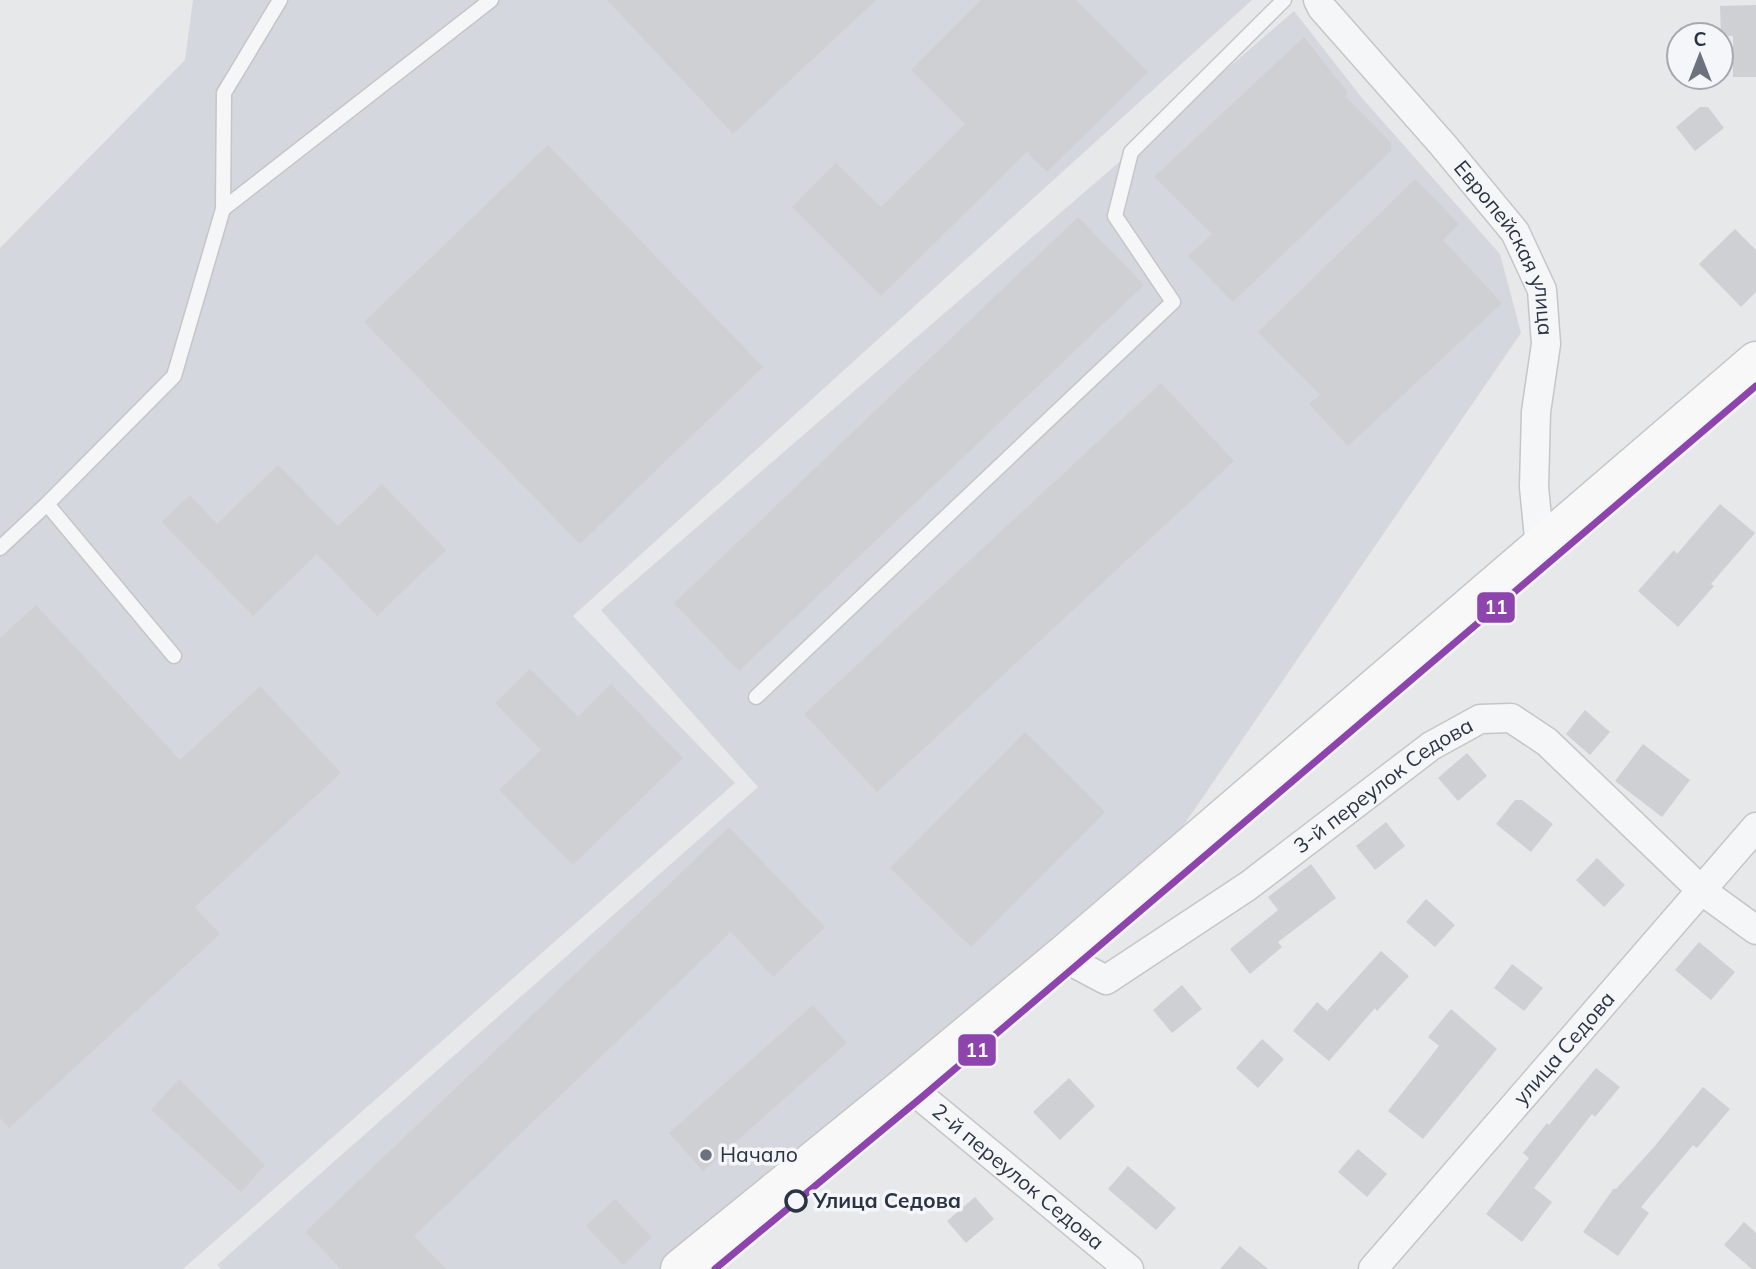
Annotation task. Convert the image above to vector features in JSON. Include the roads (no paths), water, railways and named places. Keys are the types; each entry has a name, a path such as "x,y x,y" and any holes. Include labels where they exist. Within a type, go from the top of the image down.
{"main road":[{"path":"680,1269 1065,954 1756,361"}],"street":[{"name":"Европейская улица","path":"1318,0 1322,8 1443,145 1515,232 1542,290 1546,344 1536,412 1534,487 1540,548"},
{"name":"3-й переулок Седова","path":"1065,954 1076,964 1106,980 1248,886 1431,746 1480,719 1511,718 1547,742 1701,890 1756,930"},
{"name":"улица Седова","path":"1373,1269 1756,827"},
{"name":"2-й переулок Седова","path":"907,1085 1129,1269"}],"lane":[{"path":"0,548 174,376 223,209 224,93 279,0"},
{"path":"223,209 491,0"},
{"path":"756,697 1173,302 1115,216 1131,152 1284,0"},
{"path":"47,504 174,656"}],"place":[{"name":"Начало","path":"706,1155"},
{"name":"Улица Седова","path":"796,1201"}]}
